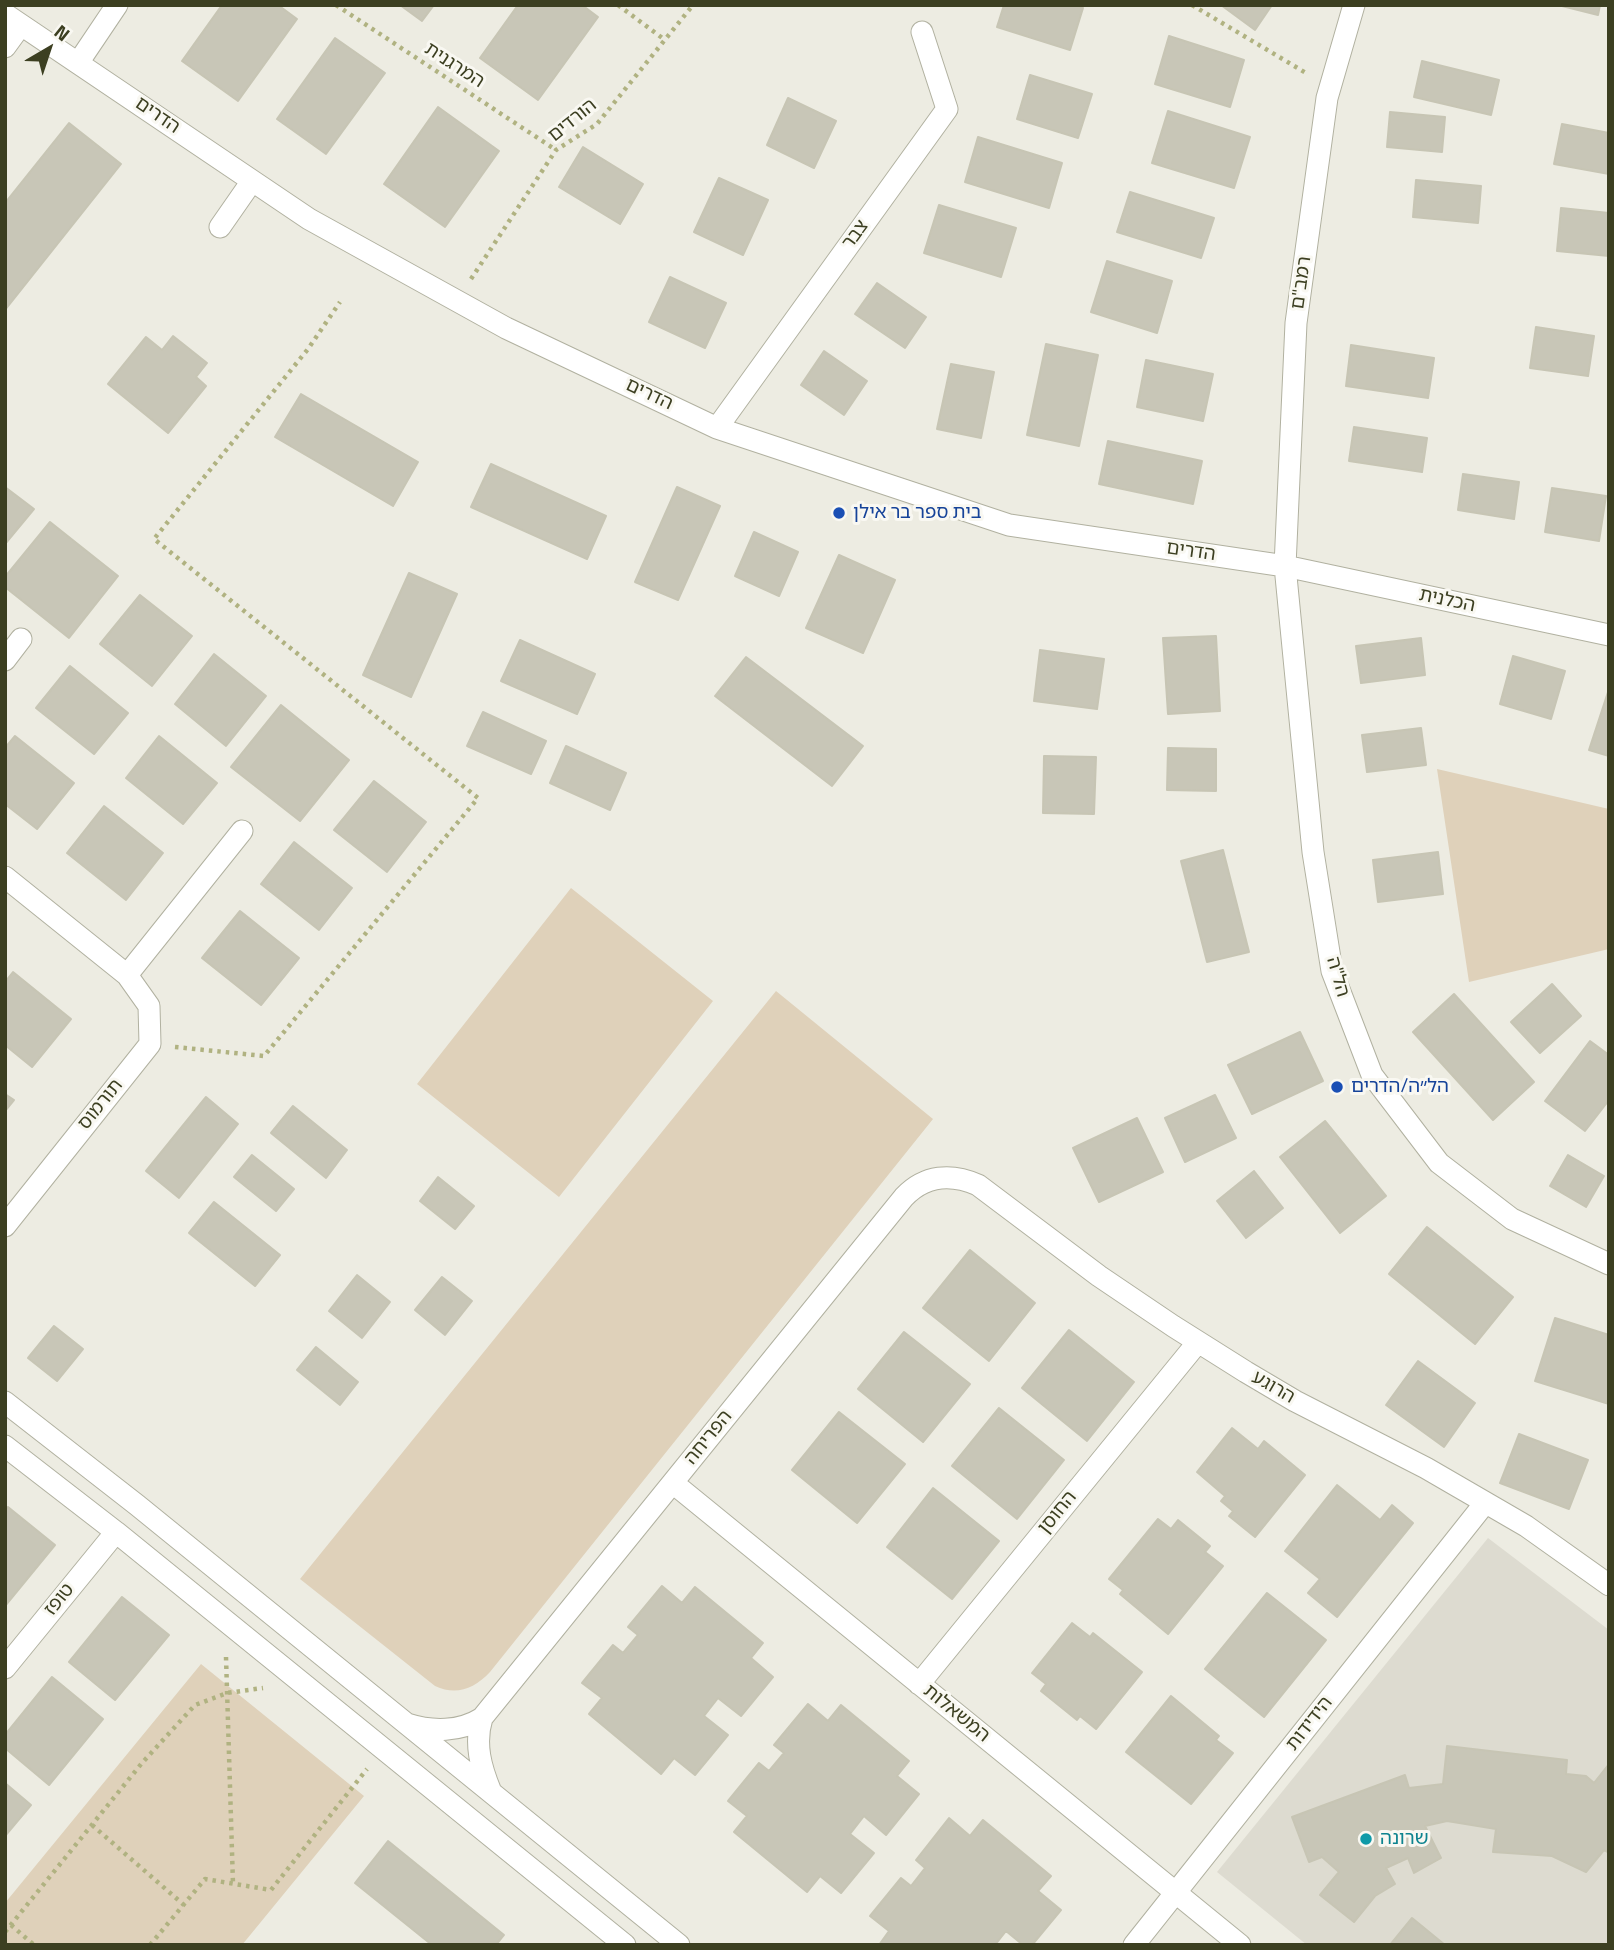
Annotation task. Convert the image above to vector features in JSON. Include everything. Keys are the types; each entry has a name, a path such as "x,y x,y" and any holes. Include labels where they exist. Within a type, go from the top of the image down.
{"street":[{"path":"78,63 117,5"},
{"name":"רמב\"ם","path":"1285,566 1296,323 1325,111 1354,5"},
{"path":"5,47 13,20"},
{"name":"הדרים","path":"13,20 309,219 506,328 718,428 1009,526 1285,566"},
{"name":"צבר","path":"718,428 947,109 922,32"},
{"path":"220,227 252,181"},
{"name":"הכלנית","path":"1285,566 1609,635"},
{"name":"הל\"ה","path":"1285,566 1313,852 1332,971 1372,1075 1439,1163 1512,1219 1609,1264"},
{"path":"5,660 21,639"},
{"path":"127,975 242,831"},
{"path":"5,877 127,975 149,1006 150,1044"},
{"name":"תורמוס","path":"5,1226 150,1044"},
{"name":"הרוגע","path":"948,1177 978,1185 1099,1276 1198,1342 1287,1396 1426,1468 1526,1526 1609,1585"},
{"name":"הפריחה","path":"482,1718 904,1197 922,1183 948,1177"},
{"name":"החוסן","path":"919,1684 1198,1342"},
{"path":"5,1402 137,1505 679,1945"},
{"path":"5,1446 116,1532 625,1945"},
{"name":"המשאלות","path":"673,1483 1240,1945"},
{"name":"הידידות","path":"1134,1945 1485,1503"},
{"name":"טופז","path":"5,1668 116,1532"},
{"path":"407,1724 418,1728 446,1730 468,1726 482,1718"},
{"path":"482,1718 478,1738 479,1752 491,1792"}],"path":[{"name":"המרגנית","path":"337,5 556,150"},
{"path":"618,5 665,40"},
{"name":"הורדים","path":"457,301 556,150 597,124 693,5"},
{"path":"1192,5 1330,87"},
{"path":"150,1044 264,1056 478,798 154,539 308,349 340,302"},
{"path":"224,1620 233,1884"},
{"path":"5,1932 142,1763 195,1705 227,1693 301,1683"},
{"path":"150,1945 205,1880 271,1890 383,1749"},
{"path":"92,1825 184,1905"},
{"path":"11,1925 34,1945"}],"shaded area":[{"path":"1437,769 1609,809 1609,949 1469,982"},
{"path":"571,888 713,1001 559,1197 417,1084"},
{"path":"776,991 933,1119 490,1672 478,1683 464,1689 450,1690 435,1686 300,1579"},
{"path":"1488,1538 1609,1630 1609,1945 1307,1945 1217,1872"},
{"path":"201,1664 364,1796 242,1945 5,1945 5,1903"}],"building":[{"path":"222,5 278,5 297,19 238,101 182,61"},
{"path":"400,5 434,5 422,21"},
{"path":"518,5 582,5 598,17 538,100 480,58"},
{"path":"1004,5 1075,5 1083,8 1070,50 997,27"},
{"path":"1221,5 1272,5 1255,30"},
{"path":"1558,5 1600,5 1598,15"},
{"path":"1169,36 1244,60 1230,107 1155,84"},
{"path":"335,38 385,73 326,154 277,119"},
{"path":"1422,61 1499,80 1491,115 1414,97"},
{"path":"1030,75 1092,94 1078,138 1017,119"},
{"path":"788,98 836,121 814,168 767,145"},
{"path":"438,107 499,151 445,227 384,184"},
{"path":"1168,111 1250,137 1234,188 1152,163"},
{"path":"1390,112 1445,117 1442,152 1387,147"},
{"path":"69,123 121,164 5,310 5,203"},
{"path":"1562,124 1609,133 1609,174 1554,164"},
{"path":"978,137 1062,163 1049,208 965,182"},
{"path":"583,147 643,184 620,224 559,187"},
{"path":"719,178 768,200 743,255 694,232"},
{"path":"1416,180 1481,186 1478,223 1413,217"},
{"path":"1130,192 1214,218 1201,258 1117,232"},
{"path":"939,205 1016,228 1001,277 924,253"},
{"path":"1561,208 1609,213 1609,256 1557,251"},
{"path":"1107,261 1172,281 1157,333 1091,312"},
{"path":"670,277 726,303 705,348 649,322"},
{"path":"877,283 926,317 905,348 855,314"},
{"path":"1536,327 1594,336 1588,376 1530,368"},
{"path":"173,336 207,363 196,377 206,386 168,433 108,384 146,337 162,350"},
{"path":"1046,344 1098,355 1079,446 1027,435"},
{"path":"1351,345 1434,358 1428,398 1346,386"},
{"path":"824,351 867,381 844,415 801,385"},
{"path":"1146,360 1213,374 1203,421 1137,407"},
{"path":"951,364 994,372 981,438 937,429"},
{"path":"301,394 418,462 393,506 275,437"},
{"path":"1354,427 1427,438 1422,472 1349,461"},
{"path":"1108,441 1202,461 1193,504 1099,484"},
{"path":"491,464 606,516 587,559 471,507"},
{"path":"1463,474 1519,482 1514,519 1458,510"},
{"path":"5,487 34,509 5,544"},
{"path":"677,487 720,506 678,600 635,582"},
{"path":"1552,488 1606,496 1599,541 1545,532"},
{"path":"50,522 118,576 69,638 5,587 5,577"},
{"path":"754,532 798,552 779,596 735,576"},
{"path":"839,555 895,580 863,653 806,628"},
{"path":"409,573 457,594 411,697 363,675"},
{"path":"140,595 192,636 152,686 100,644"},
{"path":"1216,636 1220,711 1168,714 1163,638"},
{"path":"1421,638 1425,675 1361,683 1356,646"},
{"path":"520,640 595,674 577,714 501,681"},
{"path":"1040,650 1104,659 1097,709 1034,701"},
{"path":"214,654 266,696 226,746 175,704"},
{"path":"1513,656 1565,671 1551,719 1500,704"},
{"path":"746,657 863,746 832,786 715,696"},
{"path":"70,666 128,713 94,754 36,708"},
{"path":"1609,689 1609,756 1589,750"},
{"path":"281,705 349,760 300,821 231,767"},
{"path":"483,712 546,741 531,774 467,746"},
{"path":"1421,728 1426,765 1367,772 1362,735"},
{"path":"15,736 74,783 37,829 5,804 5,748"},
{"path":"159,736 217,783 183,824 126,778"},
{"path":"566,746 626,773 610,810 550,783"},
{"path":"1168,748 1216,749 1216,791 1167,790"},
{"path":"1044,756 1096,757 1094,814 1043,813"},
{"path":"374,781 426,822 387,872 334,830"},
{"path":"104,806 163,853 126,900 67,853"},
{"path":"294,842 352,888 319,930 261,884"},
{"path":"1223,850 1249,952 1207,962 1181,861"},
{"path":"1438,852 1443,894 1378,902 1373,860"},
{"path":"240,911 299,958 261,1005 202,958"},
{"path":"13,972 71,1019 32,1067 5,1045 5,982"},
{"path":"1552,984 1581,1016 1540,1053 1511,1022"},
{"path":"1454,994 1534,1082 1493,1120 1413,1032"},
{"path":"1300,1032 1323,1081 1252,1114 1228,1065"},
{"path":"1590,1041 1609,1055 1609,1100 1585,1131 1545,1101"},
{"path":"5,1094 14,1100 5,1111"},
{"path":"1215,1095 1236,1138 1185,1162 1165,1118"},
{"path":"206,1097 238,1124 179,1198 146,1171"},
{"path":"293,1106 347,1150 326,1178 271,1133"},
{"path":"1137,1118 1163,1172 1099,1202 1073,1148"},
{"path":"1325,1121 1386,1196 1340,1233 1280,1157"},
{"path":"252,1155 294,1189 276,1211 234,1177"},
{"path":"1568,1155 1604,1176 1586,1207 1550,1186"},
{"path":"1254,1171 1283,1208 1246,1238 1217,1201"},
{"path":"438,1177 474,1206 455,1229 420,1201"},
{"path":"214,1202 280,1255 255,1286 189,1233"},
{"path":"1427,1227 1513,1297 1475,1344 1389,1274"},
{"path":"970,1250 1035,1303 989,1361 923,1308"},
{"path":"357,1275 390,1302 362,1338 329,1311"},
{"path":"442,1277 472,1301 445,1335 415,1310"},
{"path":"1555,1318 1609,1335 1609,1404 1535,1381"},
{"path":"54,1326 83,1349 57,1381 28,1358"},
{"path":"1069,1330 1134,1382 1087,1441 1022,1388"},
{"path":"904,1332 970,1384 923,1442 858,1389"},
{"path":"316,1347 358,1382 340,1405 297,1370"},
{"path":"1418,1361 1475,1403 1444,1447 1386,1405"},
{"path":"999,1408 1064,1460 1017,1519 952,1466"},
{"path":"839,1412 905,1464 857,1523 792,1470"},
{"path":"1232,1428 1258,1449 1264,1441 1305,1475 1255,1537 1229,1516 1233,1511 1221,1501 1225,1496 1197,1472"},
{"path":"1519,1434 1588,1460 1569,1509 1500,1483"},
{"path":"1337,1485 1380,1520 1392,1505 1413,1523 1337,1617 1308,1593 1320,1579 1285,1551"},
{"path":"933,1488 999,1541 952,1599 887,1547"},
{"path":"8,1507 55,1545 5,1606 5,1510"},
{"path":"1158,1519 1171,1529 1178,1520 1210,1546 1205,1552 1223,1566 1168,1634 1120,1594 1123,1590 1109,1579"},
{"path":"662,1586 682,1603 695,1587 763,1643 751,1658 773,1677 741,1716 718,1698 704,1716 728,1735 695,1775 674,1758 661,1774 589,1714 602,1698 582,1683 613,1645 623,1653 638,1635 628,1627"},
{"path":"1267,1593 1326,1640 1264,1717 1205,1669"},
{"path":"122,1597 169,1635 115,1700 69,1662"},
{"path":"1072,1623 1090,1637 1093,1633 1142,1672 1096,1729 1080,1716 1077,1720 1041,1691 1046,1684 1032,1673"},
{"path":"52,1677 103,1719 49,1785 5,1748 5,1735"},
{"path":"1171,1696 1219,1736 1216,1740 1233,1753 1191,1804 1126,1752"},
{"path":"808,1704 828,1721 841,1705 909,1761 897,1776 919,1794 886,1835 864,1816 850,1834 874,1853 841,1893 820,1876 807,1892 734,1832 747,1816 728,1801 759,1763 769,1771 784,1753 774,1745"},
{"name":"שרונה","path":"1447,1746 1567,1760 1566,1774 1586,1776 1594,1783 1609,1764 1609,1853 1604,1850 1586,1872 1552,1856 1493,1852 1496,1829 1447,1821 1425,1826 1441,1858 1414,1873 1408,1858 1386,1868 1395,1884 1375,1896 1354,1922 1320,1895 1339,1872 1322,1857 1309,1862 1292,1817 1405,1775 1409,1788 1443,1784"},
{"path":"5,1783 31,1805 5,1836"},
{"path":"949,1818 970,1836 983,1820 1051,1876 1038,1891 1061,1910 1032,1945 1023,1945 1006,1931 995,1945 879,1945 889,1931 870,1916 901,1878 911,1886 925,1868 916,1860"},
{"path":"388,1841 504,1935 496,1945 432,1945 355,1883"},
{"path":"1412,1918 1445,1945 1390,1945"}],"place":[{"name":"בית ספר בר אילן","path":"839,513"},
{"name":"הל״ה/הדרים","path":"1337,1087"},
{"name":"שרונה","path":"1366,1839"}]}
